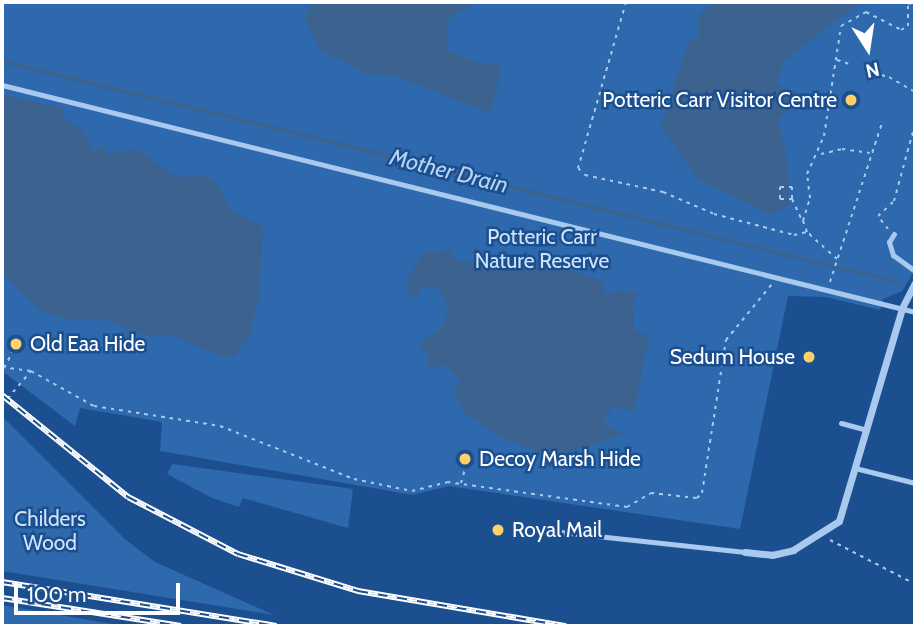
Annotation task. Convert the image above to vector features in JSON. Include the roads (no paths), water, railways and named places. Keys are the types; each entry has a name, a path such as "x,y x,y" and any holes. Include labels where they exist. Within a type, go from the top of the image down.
{"street":[{"path":"746,552 772,555 793,550 819,536 839,520 902,308 915,283"}],"lane":[{"path":"2,85 915,312"},
{"path":"894,233 889,242 893,255 915,271"},
{"path":"841,423 867,430"},
{"path":"855,468 915,483"},
{"path":"560,532 746,552"}],"waterway":[{"name":"Mother Drain","path":"2,61 897,282"}],"railway":[{"path":"2,395 128,497 238,554 358,591 566,626"},
{"path":"2,582 276,626"},
{"path":"2,598 181,626"}],"place":[{"name":"Potteric Carr Visitor Centre","path":"851,100"},
{"name":"Old Eaa Hide","path":"16,344"},
{"name":"Sedum House","path":"809,357"},
{"name":"Decoy Marsh Hide","path":"465,459"},
{"name":"Royal Mail","path":"498,530"}],"park label":[{"name":"Potteric Carr Nature Reserve","path":"542,249"},
{"name":"Childers Wood","path":"50,531"}]}
